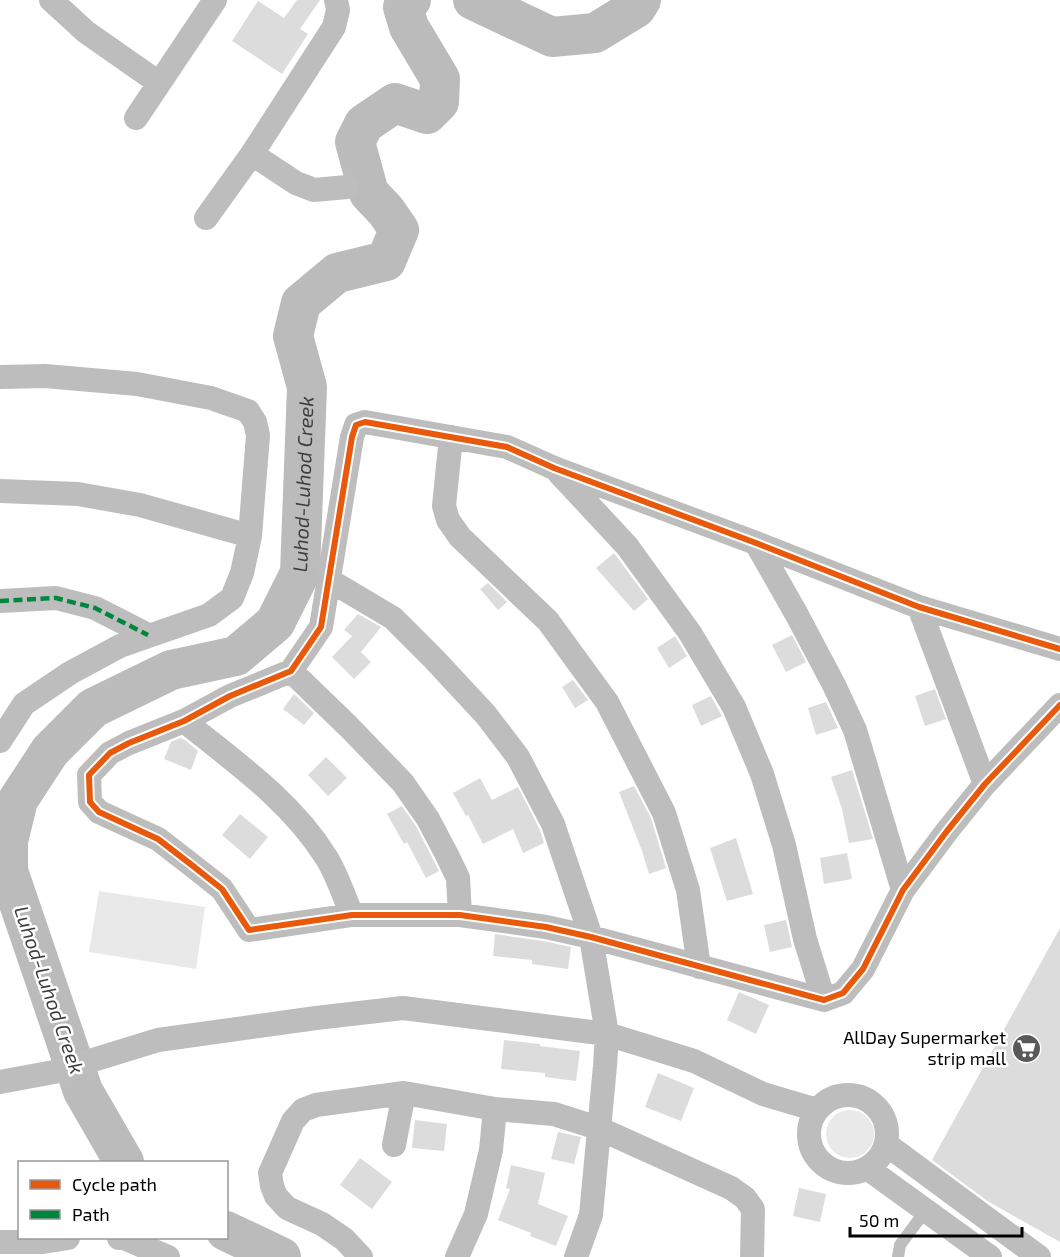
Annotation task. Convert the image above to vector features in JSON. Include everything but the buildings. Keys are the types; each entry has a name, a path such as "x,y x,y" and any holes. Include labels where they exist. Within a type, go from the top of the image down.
{"street":[{"path":"51,0 86,32 159,83"},
{"path":"136,118 215,0"},
{"path":"206,218 252,154 334,27 338,10 336,0"},
{"path":"252,154 296,183 314,190 347,187"},
{"path":"0,377 45,376 137,384 211,398 248,411 255,422 258,435 250,536 242,573 232,598 209,615 120,646 70,673 24,704 0,741"},
{"path":"1060,649 919,607 554,468 507,447 365,422 356,425 352,437 321,627 291,670 110,753 89,775 90,802 99,812 158,839 222,889 249,930 352,915 460,915 546,927 591,937 824,1000 843,993 863,969 903,890 947,831 985,784 1060,705"},
{"path":"451,437 444,506 448,520 460,537 548,621 607,702 664,813 688,890 699,967"},
{"path":"554,468 627,546 690,633 734,706 762,774 784,845 805,939 824,1000"},
{"path":"0,491 78,494 140,505 250,536"},
{"path":"756,543 829,675 855,730 903,890"},
{"path":"329,580 393,618 486,715 518,757 553,824 591,937 607,1034 591,1215 576,1257"},
{"path":"0,601 56,598 95,608 148,635"},
{"path":"919,607 985,784"},
{"path":"291,670 403,783 428,819 458,878 460,915"},
{"path":"0,703 24,704"},
{"path":"184,721 261,782 308,829 328,859 352,915"},
{"path":"0,1082 54,1071 158,1040 402,1008 607,1034 694,1061 763,1094 817,1110"},
{"path":"361,1257 344,1239 322,1224 287,1208 276,1196 270,1173 293,1121 303,1110 316,1105 404,1093 495,1109 554,1114 598,1128 731,1188 745,1198 753,1209 752,1257"},
{"path":"394,1145 404,1093"},
{"path":"852,1095 866,1098 884,1117 887,1131 886,1144 876,1162 867,1168 845,1173 833,1171 815,1155 810,1144 811,1121 826,1101 839,1096 852,1095"},
{"path":"457,1257 476,1214 491,1150 495,1109"},
{"path":"886,1144 1039,1257"},
{"path":"867,1168 990,1257"},
{"path":"0,1242 43,1242 62,1239"},
{"path":"126,1239 168,1257"}],"lane":[{"path":"898,1257 900,1245 926,1210"}],"shaded area":[{"path":"99,891 205,907 196,969 89,952"},
{"path":"845,1110 855,1110 867,1117 874,1129 874,1139 867,1151 855,1158 845,1158 830,1147 826,1139 826,1129 837,1114"}],"waterway":[{"name":"Luhod-Luhod Creek","path":"123,1161 83,1091 8,871 8,841 18,800 50,751 93,708 171,670 236,656 275,623 300,573 307,387 293,336 301,303 337,273 386,261 399,230 386,211 369,193 355,142 364,124 395,103 427,114 439,102 440,79 409,27 403,7 411,0"},
{"name":"Luhod-Luhod Creek","path":"473,0 552,37 595,33 636,8 641,0"},
{"name":"Luhod-Luhod Creek","path":"228,1232 281,1257"}],"marked path":[{"path":"0,601 56,598 95,608 148,635"}],"cycle path":[{"path":"1060,649 919,607 554,468 507,447 365,422 356,425 352,437 321,627 291,671 230,696 184,721 110,753 89,775 90,802 99,812 158,839 222,889 249,930 352,915 460,915 546,927 591,937 824,1000 843,993 863,969 903,890 947,831 985,784 1060,705"}],"place":[{"name":"AllDay Supermarket strip mall","path":"1027,1048"}]}
